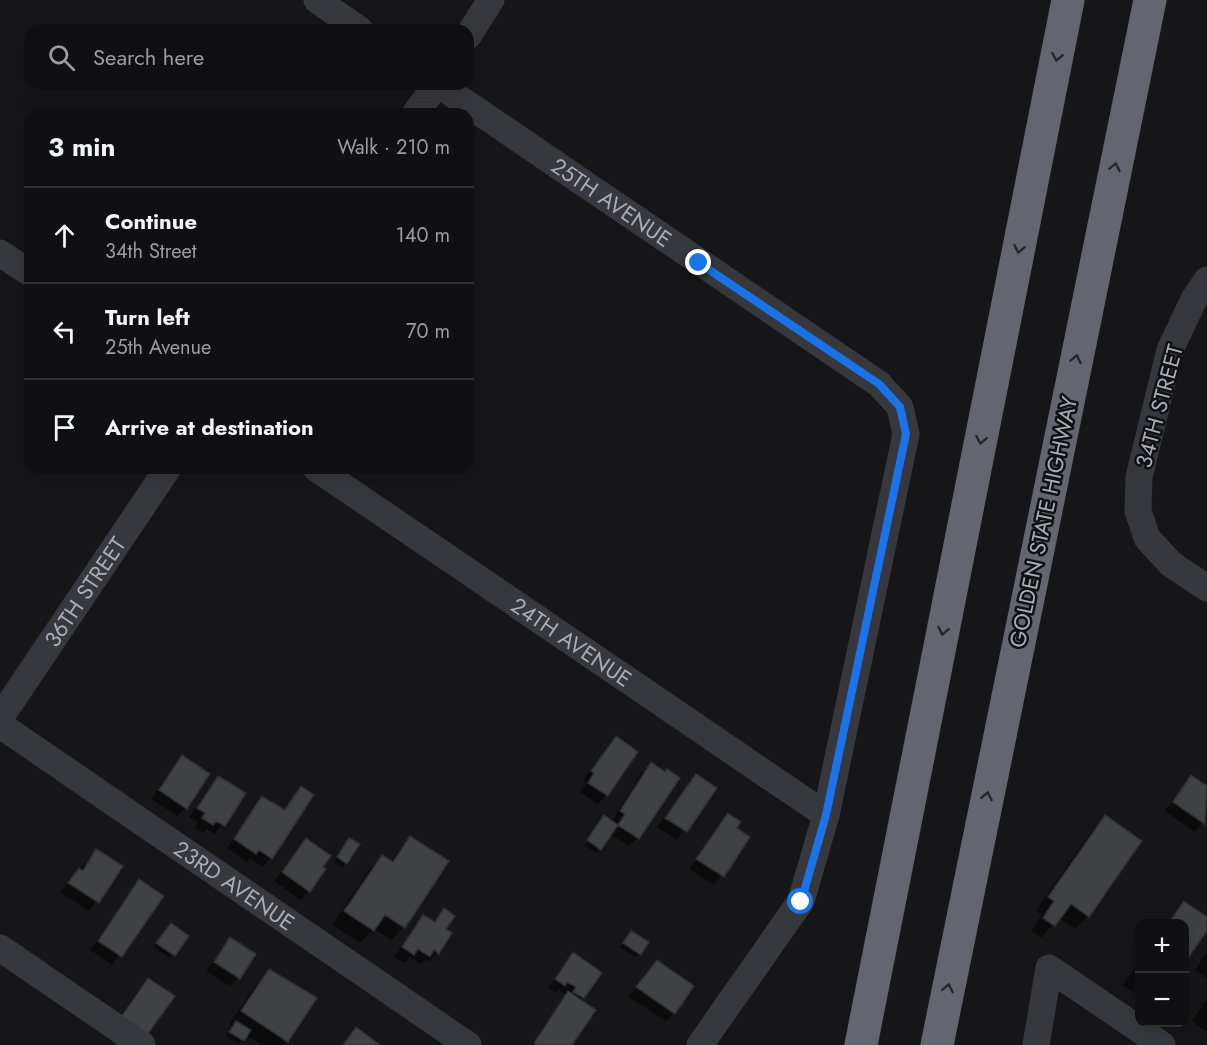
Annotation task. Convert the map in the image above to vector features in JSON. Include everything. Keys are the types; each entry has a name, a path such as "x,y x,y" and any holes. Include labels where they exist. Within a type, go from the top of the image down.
{"highway":[{"path":"861,1045 1068,0"},
{"name":"GOLDEN STATE HIGHWAY","path":"937,1045 1150,0"}],"street":[{"path":"317,0 351,24"},
{"path":"474,27 491,0"},
{"path":"420,108 433,90"},
{"name":"25TH AVENUE","path":"446,90 472,108"},
{"name":"25TH AVENUE","path":"474,109 879,384 900,407 906,434 826,815"},
{"path":"0,253 24,269"},
{"name":"34TH STREET","path":"1207,280 1194,299 1170,351 1139,477 1138,511 1147,538 1171,564 1207,588"},
{"name":"36TH STREET","path":"0,718 164,474"},
{"name":"24TH AVENUE","path":"325,474 826,815"},
{"name":"23RD AVENUE","path":"0,725 468,1045"},
{"path":"700,1045 801,902 826,815"},
{"path":"0,948 142,1045"},
{"path":"1035,1045 1049,968 1162,1045"}],"building":[{"path":"616,736 638,752 608,796 588,783 594,773 591,771"},
{"path":"182,755 210,774 187,809 159,790"},
{"path":"651,762 665,772 667,769 680,778 639,839 618,825 625,814 620,811"},
{"path":"696,774 717,788 687,832 665,818"},
{"path":"1191,775 1207,786 1205,824 1173,802"},
{"path":"218,776 246,793 225,826 216,821 213,825 202,818 205,813 197,808"},
{"path":"301,786 314,795 272,859 259,850 256,854 234,839 262,796 285,810"},
{"path":"728,813 741,822 737,828 750,837 724,877 696,859"},
{"path":"604,815 618,825 601,850 587,840"},
{"path":"1105,815 1142,841 1089,917 1071,904 1055,926 1043,918 1054,901 1048,897"},
{"path":"410,836 449,861 405,928 385,915 374,931 344,911 382,855 393,862"},
{"path":"306,838 331,856 323,867 326,869 310,892 282,872"},
{"path":"349,838 360,844 347,864 337,857"},
{"path":"96,849 123,866 99,903 68,883 79,868 83,871"},
{"path":"139,879 164,896 122,957 98,941"},
{"path":"1184,901 1207,917 1207,931 1189,957 1189,919 1171,919"},
{"path":"444,908 455,916 446,929 452,933 439,954 434,950 430,957 418,949 414,955 402,947 423,915 435,922"},
{"path":"171,923 189,936 175,956 156,943"},
{"path":"631,931 649,942 641,955 623,943"},
{"path":"230,937 256,954 240,979 214,962"},
{"path":"573,952 602,973 584,998 573,992 576,987 567,982 565,986 555,979"},
{"path":"657,960 694,986 675,1014 636,987"},
{"path":"269,969 317,998 288,1042 241,1011"},
{"path":"148,978 175,996 145,1038 119,1020"},
{"path":"568,991 596,1010 572,1045 536,1045 534,1043"},
{"path":"236,1021 251,1030 244,1041 229,1032"},
{"path":"356,1027 380,1045 343,1045"}],"route":[{"path":"699,263 879,384 900,407 906,434 826,815 801,902"}]}
